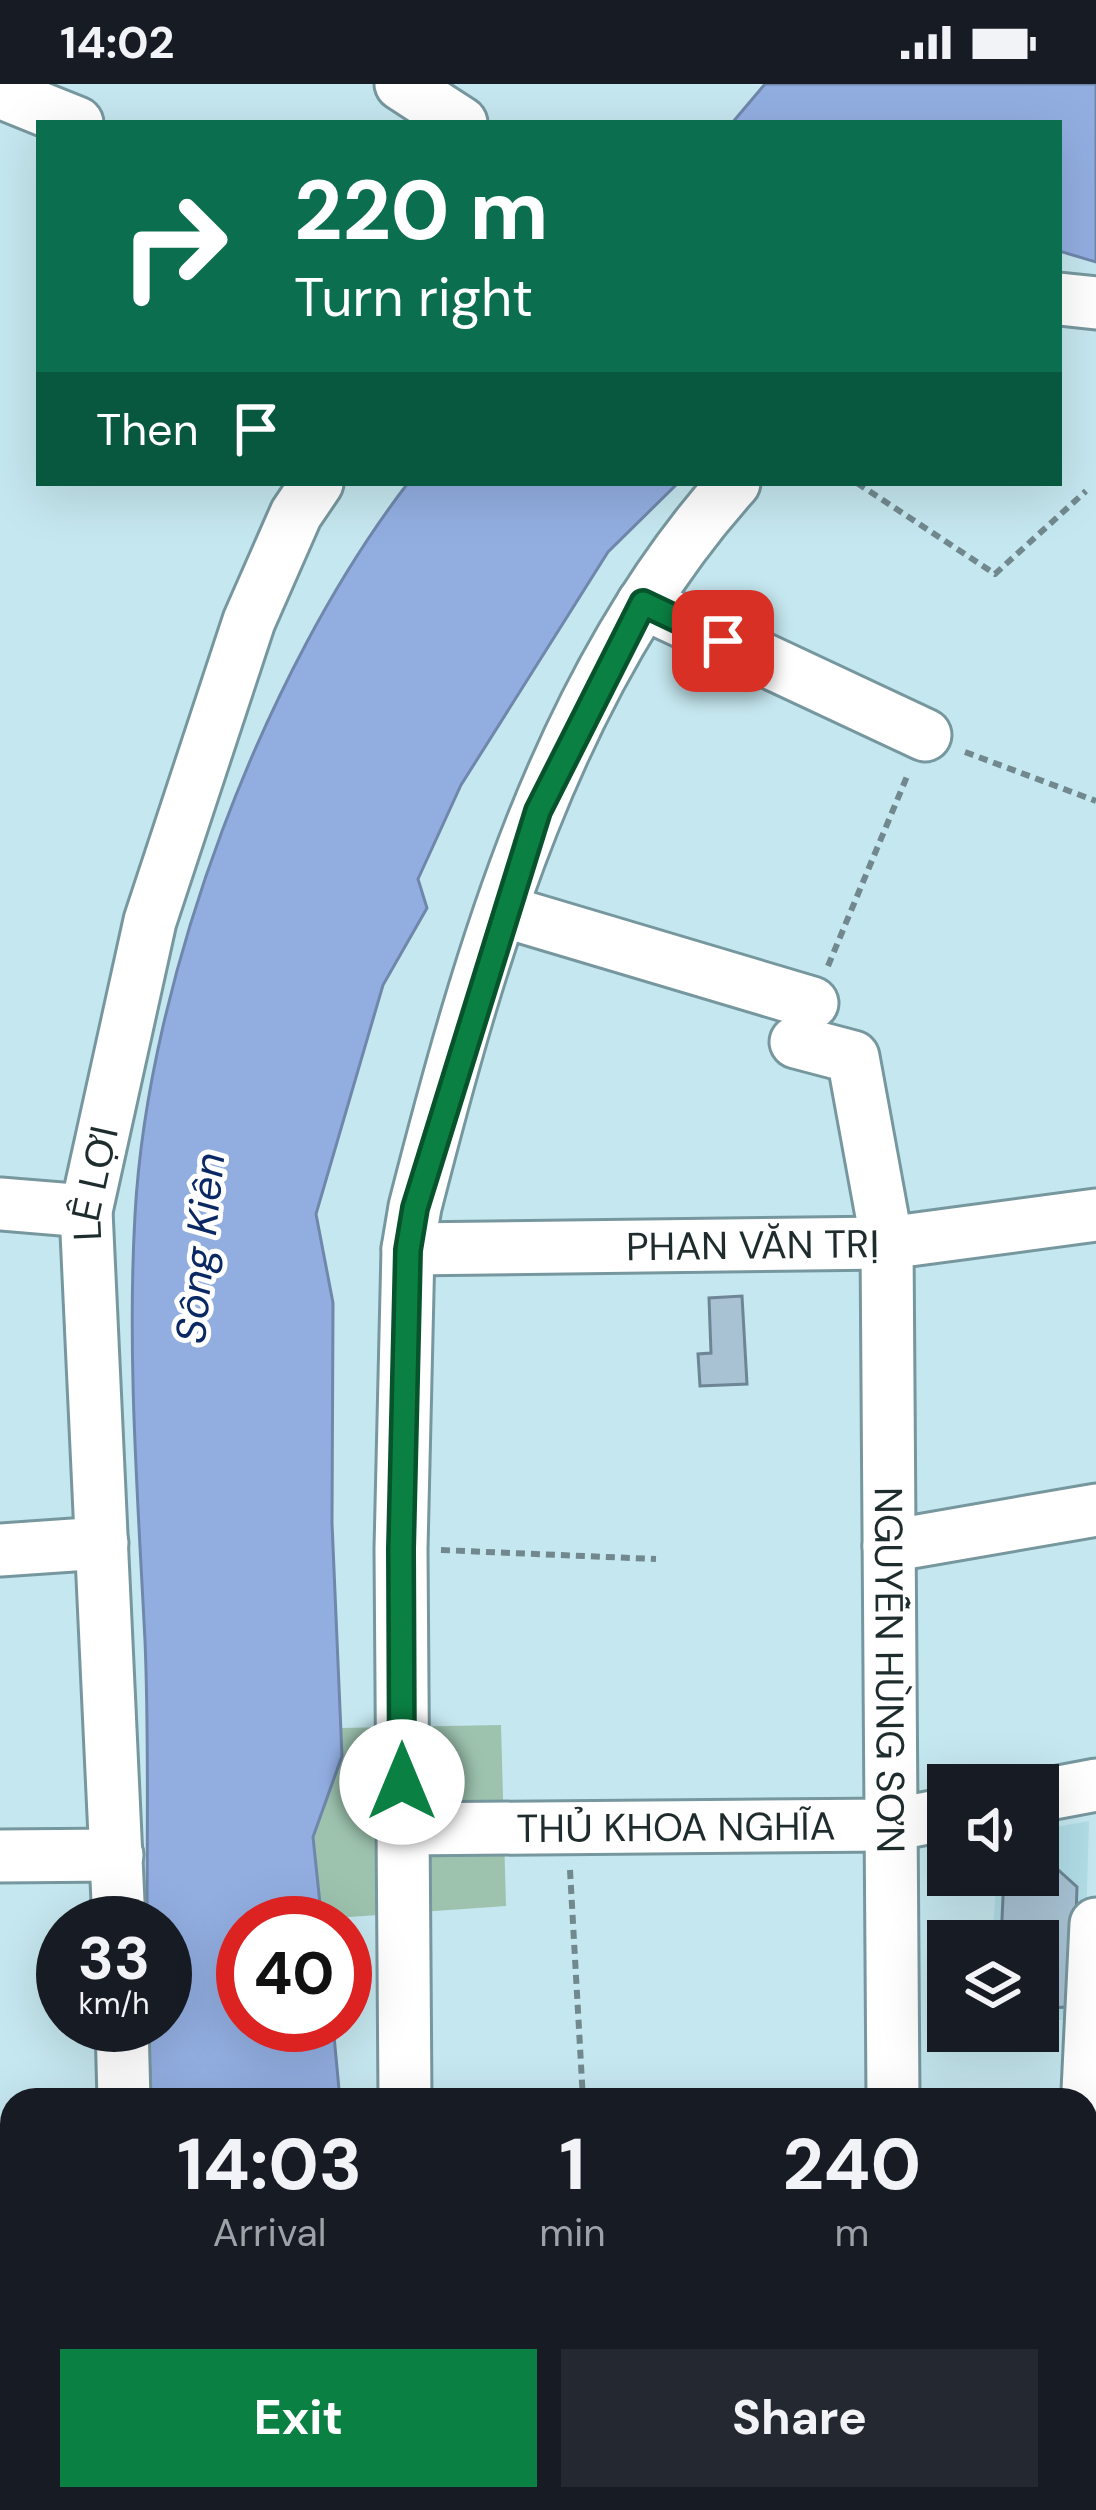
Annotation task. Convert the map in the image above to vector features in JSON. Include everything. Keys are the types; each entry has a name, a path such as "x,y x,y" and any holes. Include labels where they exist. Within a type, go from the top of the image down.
{"street":[{"path":"401,84 456,120"},
{"path":"0,92 70,120"},
{"path":"1062,299 1096,303"},
{"name":"LÊ LỢI","path":"119,1896 86,1211 150,921 249,621 296,514 315,486"},
{"path":"404,2088 401,1549 408,1250 428,1158 538,811 643,603 732,486"},
{"path":"643,603 925,735"},
{"path":"503,911 804,1022"},
{"name":"NGUYỄN HÙNG SƠN","path":"804,1022 853,1057 887,1243 893,2088"},
{"path":"0,1204 86,1211"},
{"name":"PHAN VĂN TRỊ","path":"408,1250 887,1243 1096,1215"},
{"path":"889,1546 1096,1510"},
{"path":"0,1550 102,1543"},
{"path":"1059,1792 1096,1785"},
{"name":"THỦ KHOA NGHĨA","path":"403,1829 891,1826 927,1818"},
{"path":"0,1856 118,1855"},
{"path":"1092,2088 1096,1924"},
{"path":"123,2052 124,2088"}],"path":[{"path":"862,486 995,574 1086,491"},
{"path":"804,1022 925,735 1096,801"},
{"path":"401,1549 656,1559"},
{"path":"568,1830 583,2088"}],"shaded area":[{"path":"1089,1821 1083,2018 1059,2020 1059,1920 994,1920 995,1896 1059,1896 1059,1826"}],"green space":[{"path":"501,1725 506,1906 372,1915 372,1896 279,1896 287,1729"}],"water":[{"path":"765,84 1096,84 1096,262 1062,252 1062,120 735,120"},
{"name":"Sông Kiên","path":"406,486 675,486 608,552 461,785 418,879 427,908 383,985 316,1214 333,1303 332,1523 342,1756 313,1837 319,1896 216,1896 216,2052 336,2052 339,2088 151,2088 149,2052 192,2052 192,1896 147,1896 146,1676 133,1375 135,1215 145,1123 163,1027 189,929 222,830 306,643 355,558"}],"building":[{"path":"742,1296 747,1384 700,1386 698,1354 711,1353 709,1298"},
{"path":"1059,1871 1077,1887 1073,2007 1059,2007 1059,1920 1002,1920 1003,1896 1059,1896"}],"route":[{"path":"402,1782 401,1549 408,1250 428,1158 538,811 643,603 723,641"}]}
